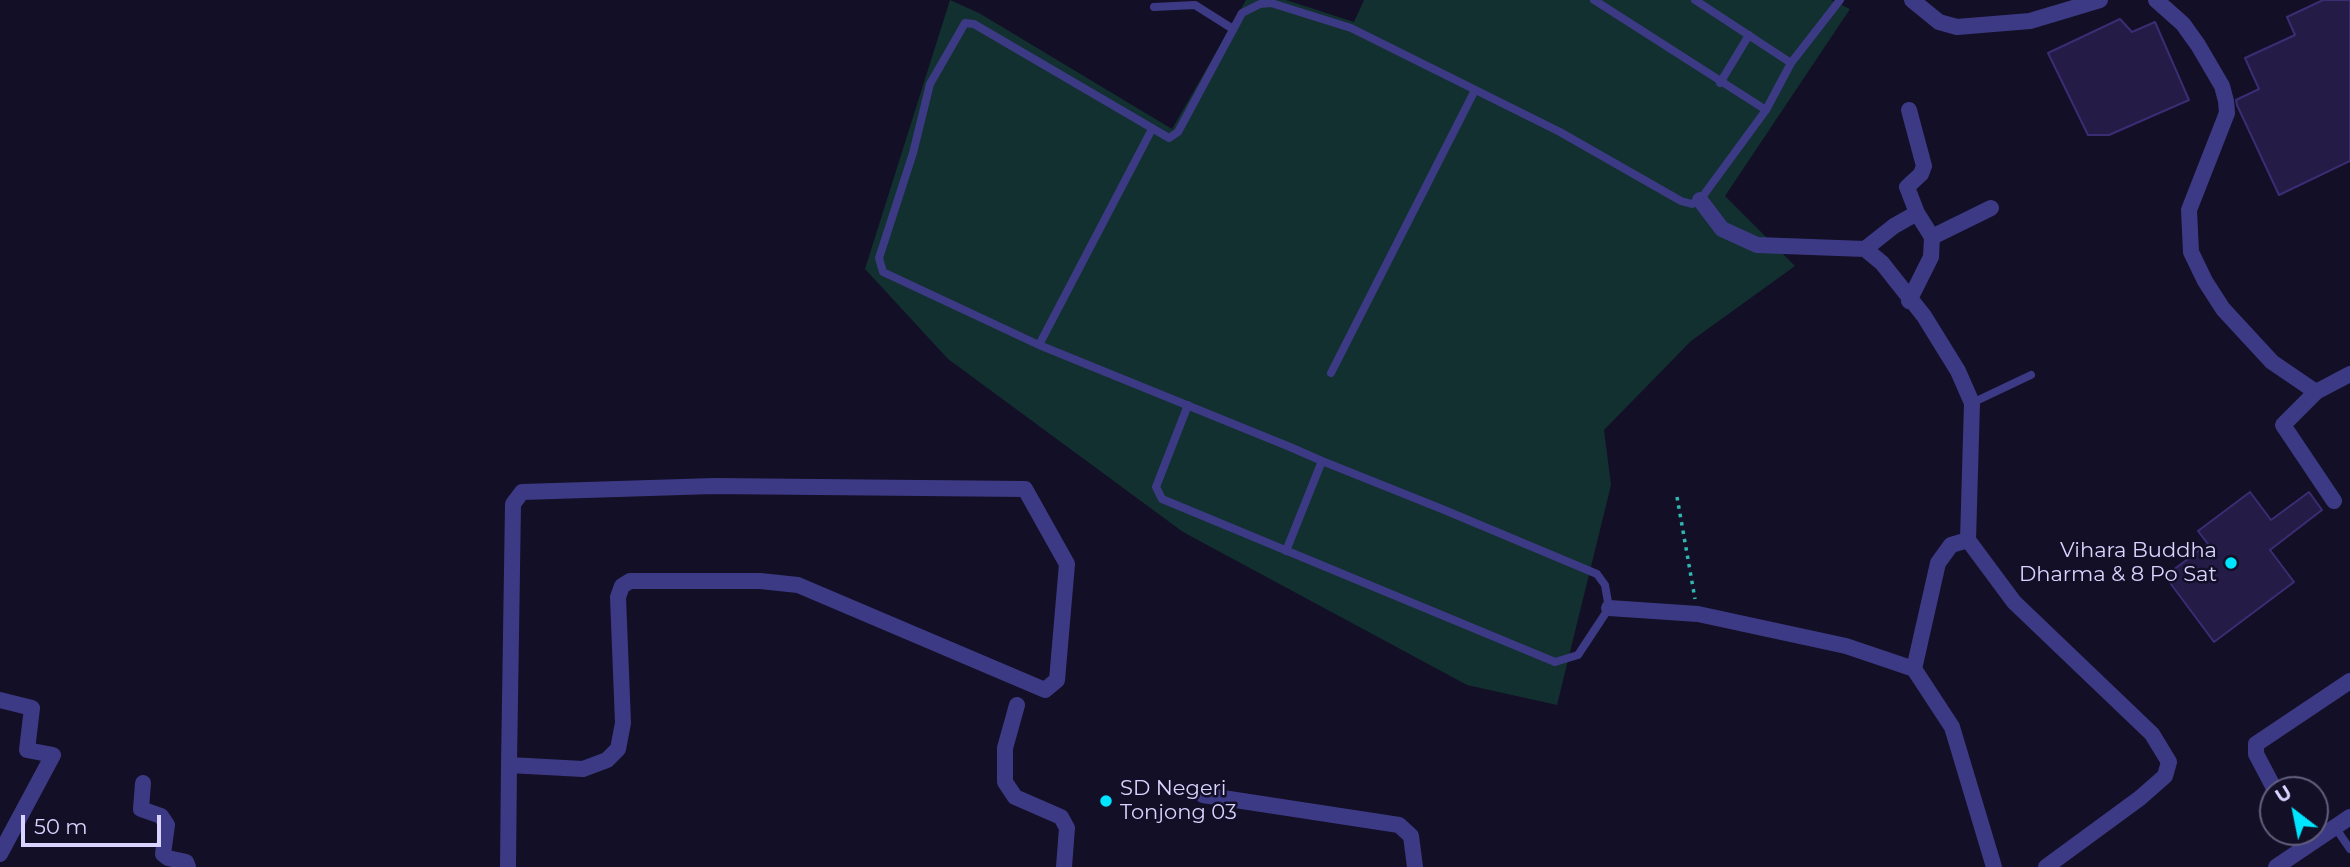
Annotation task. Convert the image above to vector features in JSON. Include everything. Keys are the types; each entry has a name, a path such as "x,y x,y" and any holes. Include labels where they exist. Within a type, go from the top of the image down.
{"street":[{"path":"1912,0 1939,22 1957,27 1987,27 2030,21 2100,0"},
{"path":"2156,0 2183,24 2198,45 2222,86 2226,101 2227,113 2189,210 2193,256 2223,309 2246,335 2272,362 2316,392"},
{"path":"1909,110 1924,166 1921,174 1907,187 1917,213 1932,237 1926,273 1909,301"},
{"path":"1700,201 1722,229 1756,245 1865,249 1882,264 1945,348 1972,403 1968,540 2014,602 2152,734 2169,762 2165,776 2140,798 2046,867"},
{"path":"1932,237 1991,208"},
{"path":"1865,249 1894,226 1917,213"},
{"path":"2334,501 2283,425 2316,392 2350,374"},
{"path":"508,867 509,765 513,503 525,490 714,486 1025,489 1067,564 1057,680 1045,690 798,585 760,581 630,582 622,586 618,604 623,723 618,749 607,760 583,769 509,765"},
{"path":"1914,669 1938,563 1951,545 1968,540"},
{"path":"1609,608 1698,614 1846,646 1914,669 1952,727 1994,867"},
{"path":"2268,776 2256,754 2256,744 2350,681"},
{"path":"0,700 32,708 27,750 53,755 0,854"},
{"path":"1017,705 1005,748 1004,782 1015,797 1052,810 1061,817 1066,828 1065,867"},
{"path":"144,782 142,811 161,816 167,825 163,854 168,858 186,862 188,867"},
{"path":"1202,795 1399,825 1410,835 1415,867"},
{"path":"2329,829 2350,817"},
{"path":"2276,867 2296,846"}],"lane":[{"path":"1695,0 1791,63"},
{"path":"1188,405 1157,483 1158,495 1555,662 1562,663 1578,656 1609,608 1605,585 1597,574 1188,405 1039,345 880,269 879,258 935,71 960,27 970,23 1169,138 1178,131 1242,13 1259,4 1271,3 1352,28 1560,132 1681,201 1692,204 1700,201 1766,110 1791,63 1840,0"},
{"path":"1599,1 1720,83 1766,110"},
{"path":"1154,7 1195,5 1233,29"},
{"path":"1720,83 1749,35"},
{"path":"1331,373 1475,90"},
{"path":"1039,345 1152,129"},
{"path":"1972,403 2031,375"},
{"path":"1286,551 1322,461"},
{"path":"2335,827 2350,849"}],"path":[{"path":"1677,497 1698,614"}],"green space":[{"path":"950,0 979,13 1172,129 1246,0 1286,0 1354,22 1364,0 1831,0 1850,9 1725,196 1795,266 1691,341 1604,430 1611,485 1557,705 1467,685 1183,532 948,359 865,269"}],"building":[{"path":"2323,0 2350,0 2350,161 2279,195 2237,105 2236,100 2259,89 2245,58 2295,35 2287,17"},
{"path":"2120,19 2132,32 2155,22 2189,100 2109,135 2088,135 2048,53"},
{"name":"Vihara Buddha Dharma & 8 Po Sat","path":"2250,492 2271,520 2309,492 2322,510 2270,550 2294,582 2214,642 2165,576 2208,544 2198,531"}],"place":[{"name":"Vihara Buddha Dharma & 8 Po Sat","path":"2231,563"},
{"name":"SD Negeri Tonjong 03","path":"1106,801"}]}
